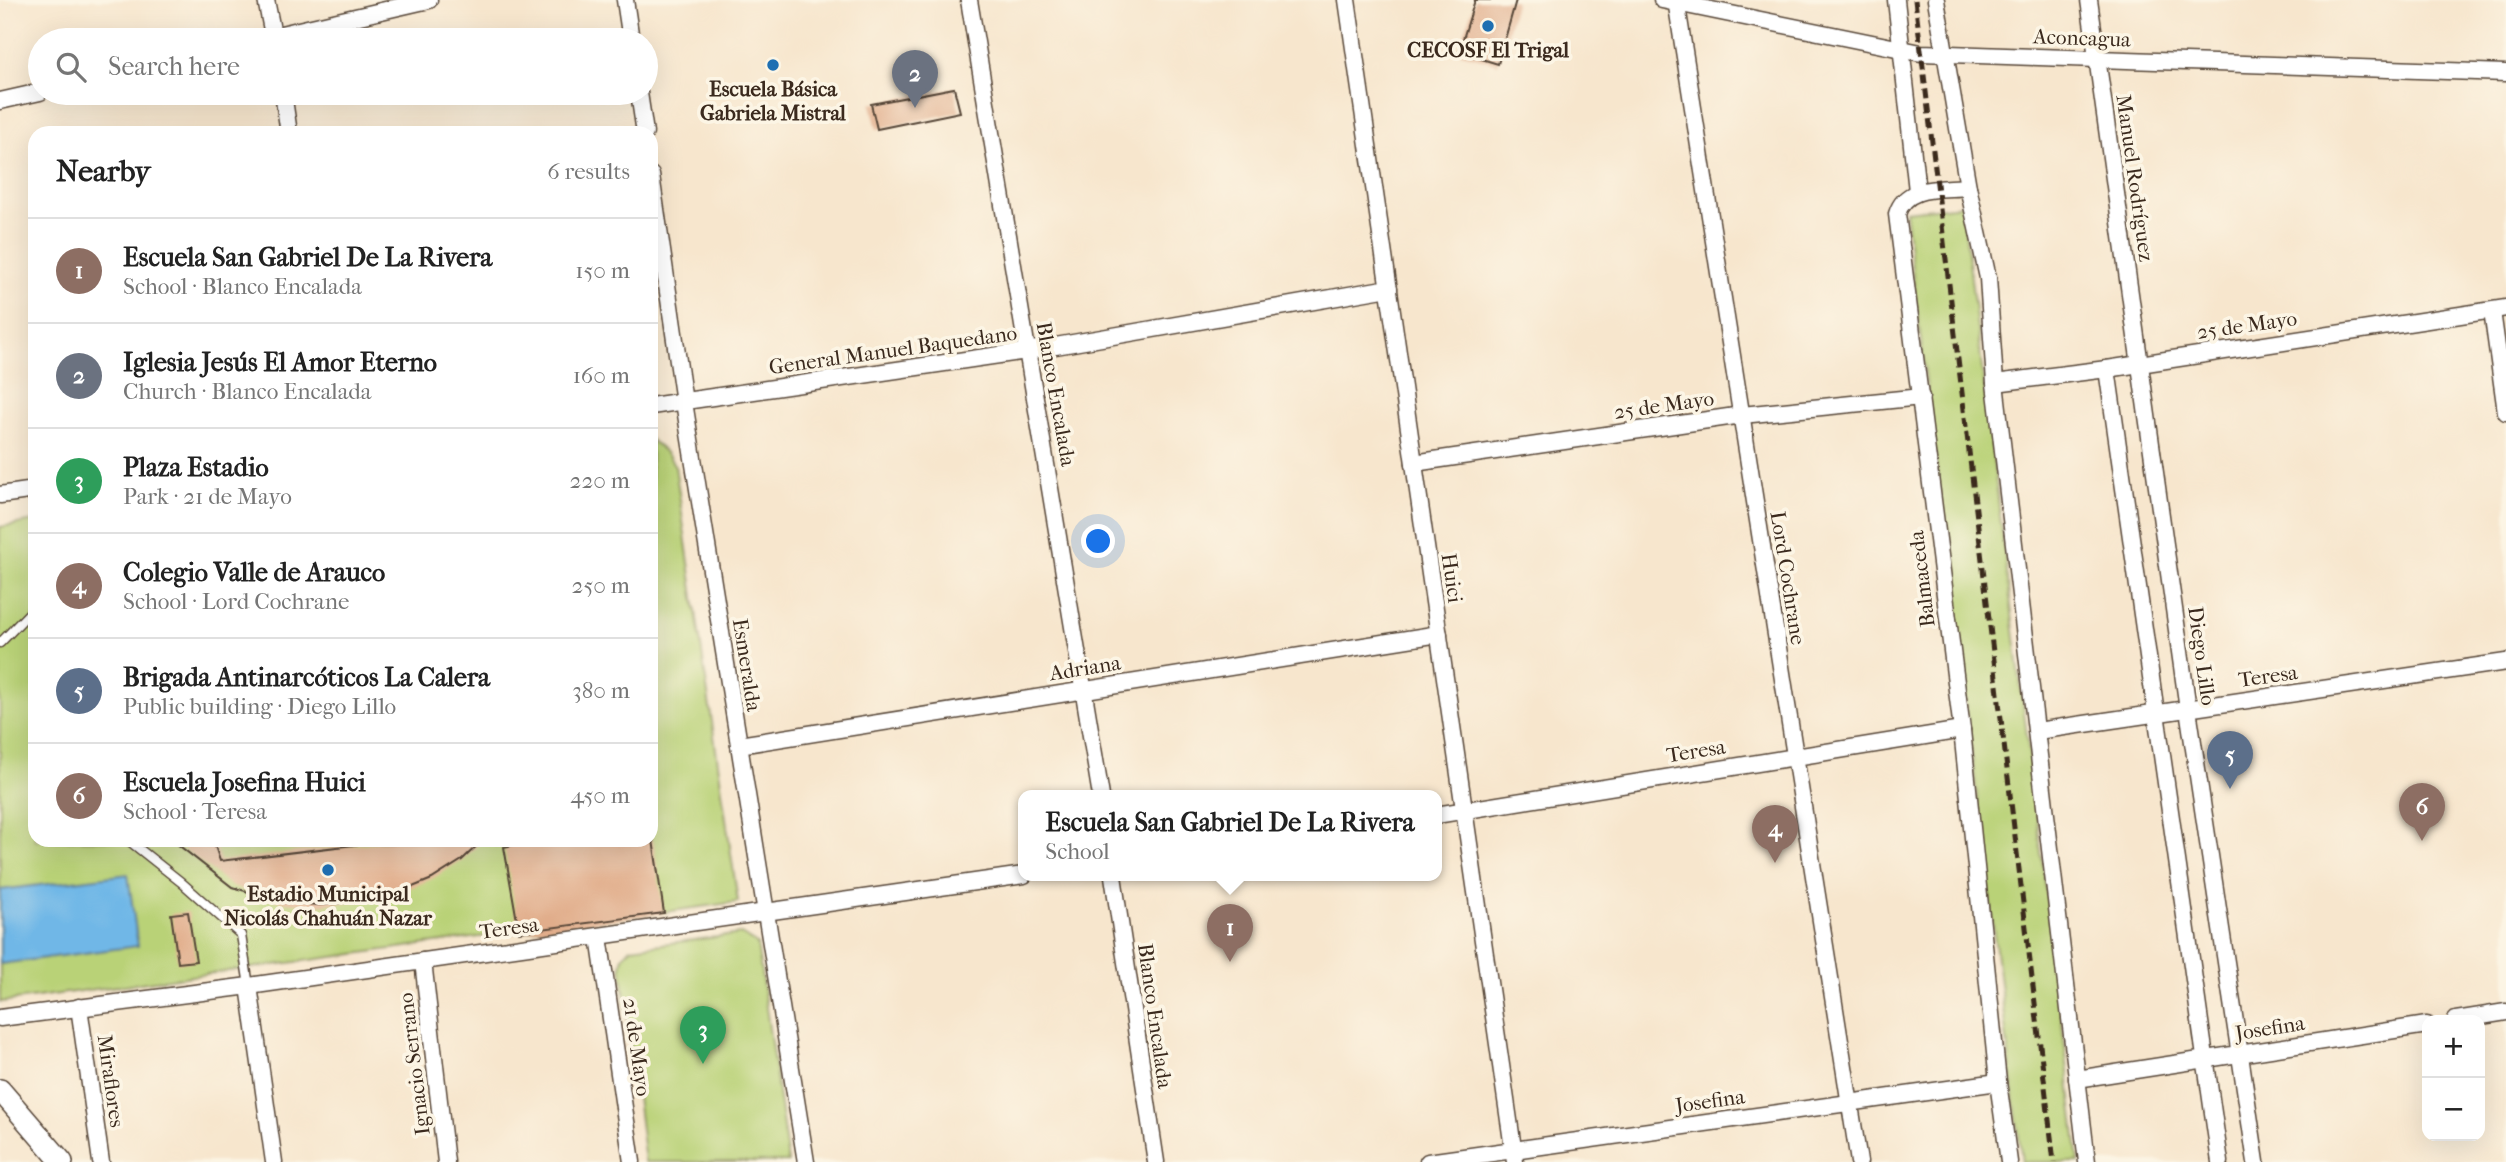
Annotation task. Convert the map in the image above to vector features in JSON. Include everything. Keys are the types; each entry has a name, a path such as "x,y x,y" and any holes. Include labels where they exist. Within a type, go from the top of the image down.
{"street":[{"path":"266,0 272,28"},
{"path":"315,28 429,0"},
{"path":"625,0 629,28"},
{"name":"Blanco Encalada","path":"969,0 1100,790"},
{"name":"Huici","path":"1347,0 1514,1156"},
{"path":"1896,0 1917,191 1968,187"},
{"path":"1936,0 1968,187 1988,278 1995,383 2087,1162"},
{"name":"Manuel Rodríguez","path":"2089,0 2140,362"},
{"name":"Aconcagua","path":"1672,1 1902,50 1945,54 2506,73"},
{"name":"Lord Cochrane","path":"1672,1 1742,415 1858,1162"},
{"path":"0,101 28,95"},
{"path":"285,105 288,126"},
{"path":"641,105 644,126"},
{"name":"Balmaceda","path":"1917,191 1900,204 1897,215 1962,730 1998,1082 2009,1162"},
{"name":"Esmeralda","path":"658,222 738,745 806,1162"},
{"name":"General Manuel Baquedano","path":"658,406 1027,351 1389,288"},
{"path":"2499,309 2506,412"},
{"name":"25 de Mayo","path":"1995,383 2107,369 2499,309"},
{"name":"Diego Lillo","path":"2140,362 2188,709 2242,1054 2256,1162"},
{"path":"2107,369 2220,1162"},
{"name":"25 de Mayo","path":"1414,463 1742,415 1921,397"},
{"path":"0,495 28,491"},
{"name":"Adriana","path":"738,745 1439,634"},
{"name":"Teresa","path":"2037,731 2506,662"},
{"name":"Teresa","path":"1442,814 1962,730"},
{"name":"Teresa","path":"0,1018 249,986 1018,877"},
{"name":"Blanco Encalada","path":"1114,881 1156,1162"},
{"name":"21 de Mayo","path":"599,937 632,1162"},
{"name":"Ignacio Serrano","path":"423,961 446,1162"},
{"path":"249,986 274,1162"},
{"name":"Miraflores","path":"79,1007 102,1162"},
{"path":"2485,1015 2506,1012"},
{"name":"Josefina","path":"2077,1079 2422,1026"},
{"name":"Josefina","path":"1428,1162 1514,1156 1850,1102 1998,1082"},
{"path":"0,1090 62,1162"}],"lane":[{"path":"0,643 28,614"},
{"path":"137,847 240,935 249,986"}],"green space":[{"path":"1962,205 2079,1162 2022,1162 1905,211"},
{"name":"Estadio Municipal Nicolás Chahuán Nazar","path":"658,446 675,466 738,902 0,1002 0,527 28,522 28,847 658,847"},
{"path":"741,934 757,944 788,1162 645,1162 621,966 623,957 631,948"}],"water":[{"path":"128,874 138,946 0,964 0,890"}],"building":[{"name":"CECOSF El Trigal","path":"1475,0 1516,0 1498,64 1459,52"},
{"path":"954,88 960,112 877,129 871,104"},
{"name":"Estadio Municipal Nicolás Chahuán Nazar","path":"181,847 215,847 220,861 337,847 476,847 462,860 432,879 398,893 362,901 319,905 281,902 232,887"},
{"path":"504,847 654,847 664,913 519,932"},
{"path":"188,912 196,961 178,963 171,914"}],"railway":[{"path":"1915,0 2054,1162"}],"place":[{"name":"CECOSF El Trigal","path":"1488,26"},
{"name":"Escuela Básica Gabriela Mistral","path":"773,65"},
{"name":"Iglesia Jesús El Amor Eterno","path":"915,108"},
{"name":"Brigada Antinarcóticos La Calera","path":"2230,789"},
{"name":"Escuela Josefina Huici","path":"2422,841"},
{"name":"Colegio Valle de Arauco","path":"1775,863"},
{"name":"Estadio Municipal Nicolás Chahuán Nazar","path":"328,870"},
{"name":"Escuela San Gabriel De La Rivera","path":"1230,962"},
{"name":"Plaza Estadio","path":"703,1064"}]}
